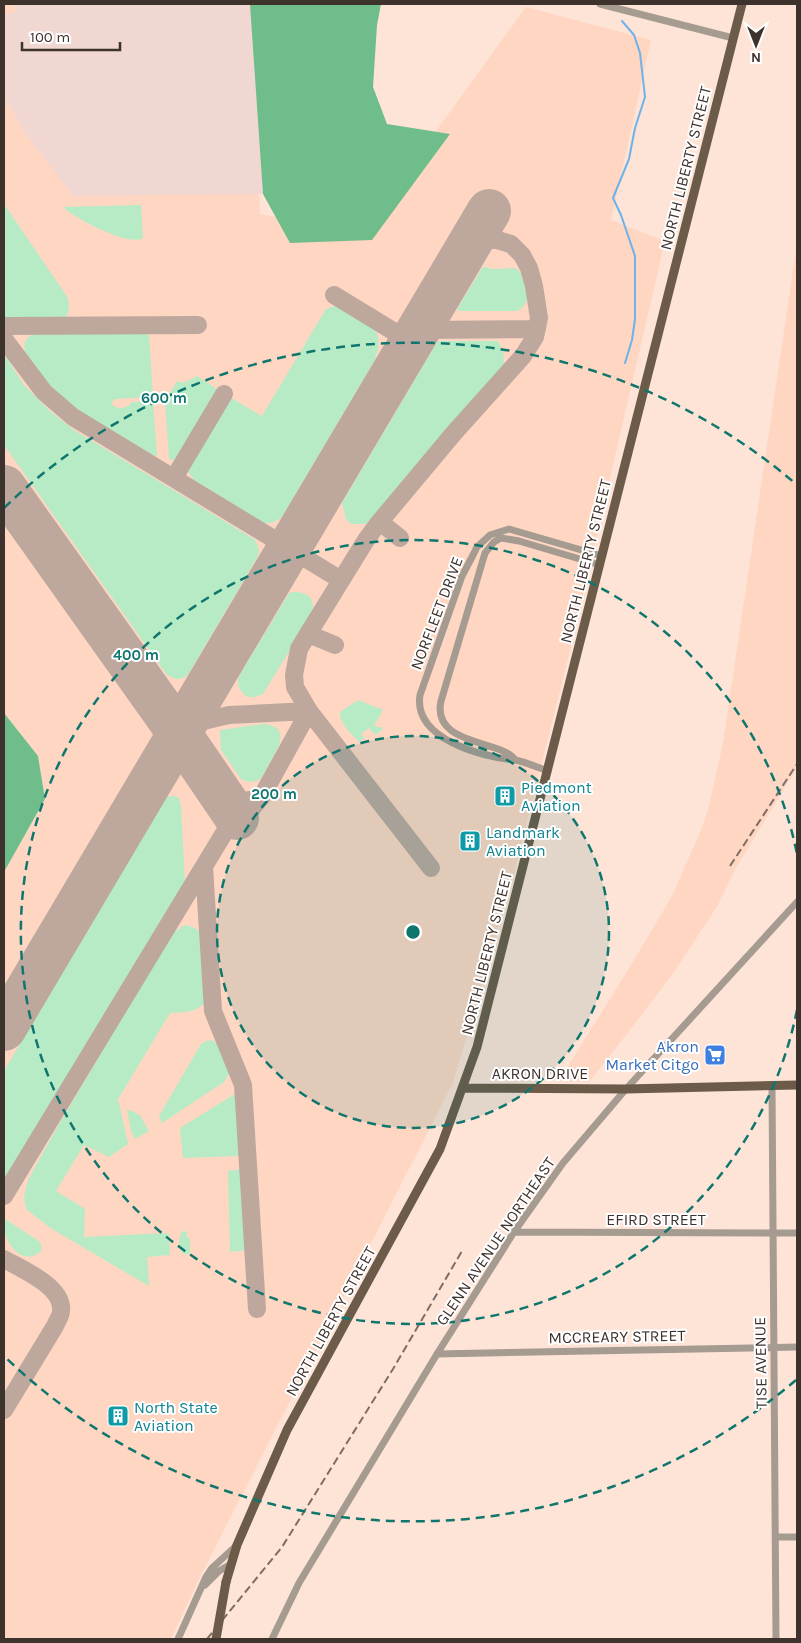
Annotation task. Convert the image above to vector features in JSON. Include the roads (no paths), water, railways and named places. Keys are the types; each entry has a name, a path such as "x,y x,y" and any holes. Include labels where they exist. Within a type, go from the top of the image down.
{"main road":[{"name":"NORTH LIBERTY STREET","path":"216,1639 226,1582 237,1545 287,1430 440,1149 477,1047 742,4"},
{"name":"AKRON DRIVE","path":"462,1088 626,1089 797,1085"}],"street":[{"path":"600,4 733,38"},
{"name":"NORFLEET DRIVE","path":"548,770 515,760 505,761 449,742 436,734 432,728 420,708 420,695 460,583 477,547 490,535 506,529 513,530 602,556"},
{"path":"513,530 511,539 600,565"},
{"name":"NORFLEET DRIVE","path":"511,539 501,538 494,542 485,553 440,706 442,719 450,730 475,743 512,755 515,760"},
{"path":"563,554 565,545"},
{"name":"GLENN AVENUE NORTHEAST","path":"272,1639 299,1583 437,1354 514,1232 563,1163 626,1089 797,902"},
{"name":"TISE AVENUE","path":"772,1087 776,1639"},
{"name":"EFIRD STREET","path":"514,1232 797,1233"},
{"name":"MCCREARY STREET","path":"437,1354 797,1347"},
{"path":"776,1538 797,1537"},
{"path":"178,1639 212,1568 237,1545"},
{"path":"200,1591 219,1571 231,1564"}],"waterway":[{"path":"622,21 634,35 640,53 645,97 635,128 629,159 613,198 635,256 635,319 632,340 625,363"}],"railway":[{"path":"730,866 797,764"},
{"path":"207,1639 282,1547 393,1369 462,1251"}],"place":[{"name":"Piedmont Aviation","path":"505,796"},
{"name":"Landmark Aviation","path":"470,841"},
{"name":"Akron Market Citgo","path":"715,1055"},
{"name":"North State Aviation","path":"118,1416"}]}
